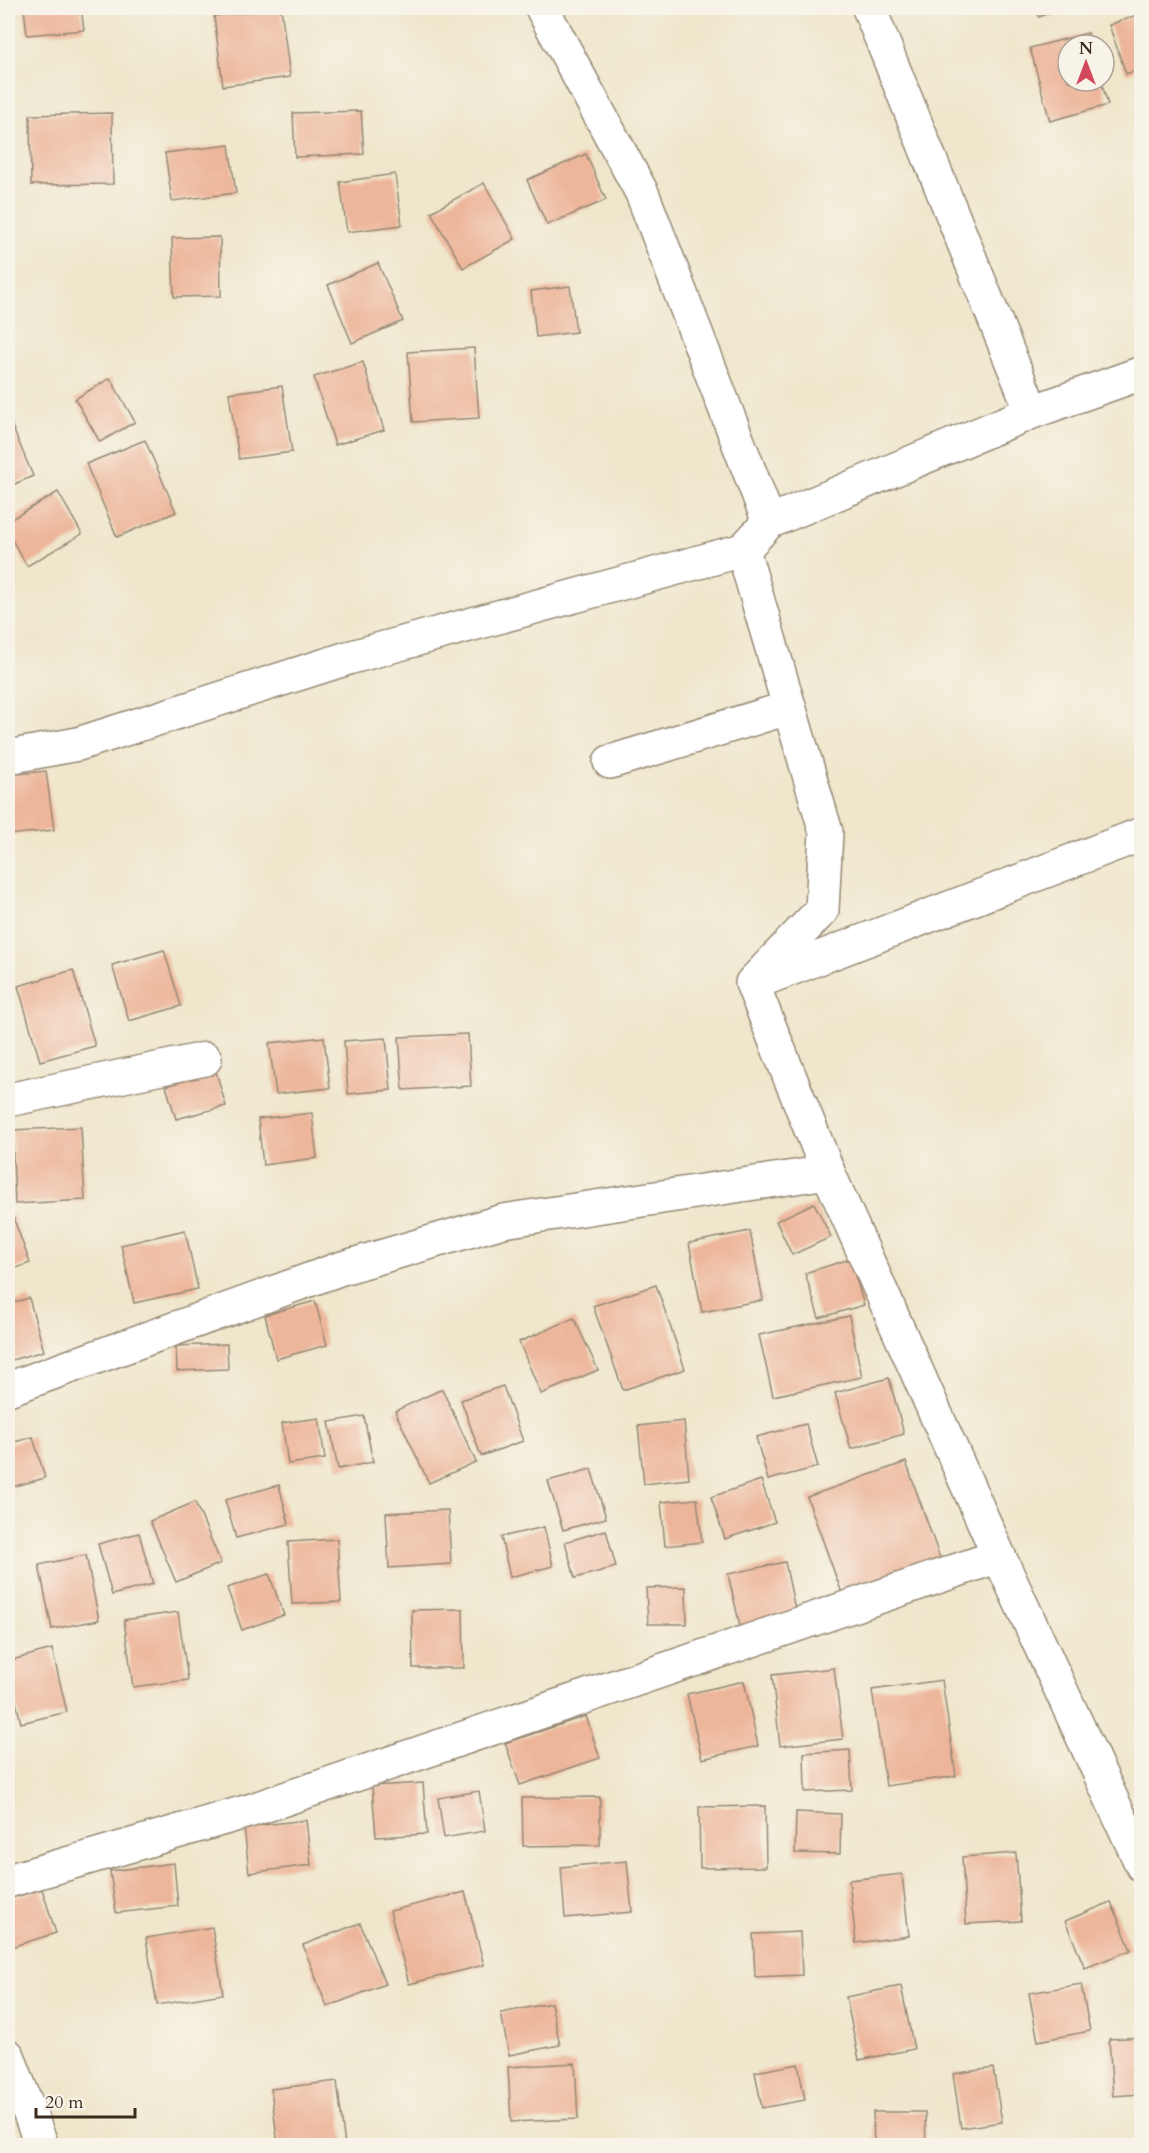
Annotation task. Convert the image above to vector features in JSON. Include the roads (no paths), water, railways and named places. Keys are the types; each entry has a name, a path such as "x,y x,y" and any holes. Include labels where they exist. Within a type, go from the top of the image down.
{"street":[{"path":"542,8 642,193 769,522"},
{"path":"869,8 1032,412"},
{"path":"8,757 78,744 348,658 743,550 769,522 1032,412 1142,373"},
{"path":"743,550 826,832 822,910 752,983"},
{"path":"610,762 788,708"},
{"path":"752,983 1142,834"},
{"path":"752,983 828,1172 999,1556 1142,1865"},
{"path":"8,1100 206,1059"},
{"path":"8,1389 339,1269 503,1221 828,1172"},
{"path":"8,1881 252,1810 999,1556"},
{"path":"8,2056 42,2145"}]}
